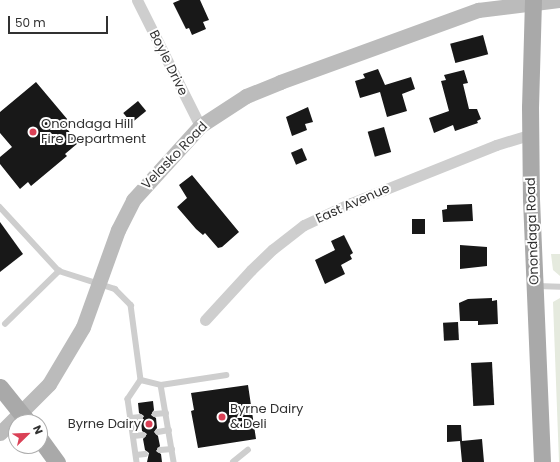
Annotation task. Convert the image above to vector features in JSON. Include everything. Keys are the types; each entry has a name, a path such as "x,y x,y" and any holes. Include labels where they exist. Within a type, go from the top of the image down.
{"main road":[{"name":"Onondaga Road","path":"533,2 531,134 542,462"},
{"path":"0,387 22,414"},
{"path":"48,450 57,462"}],"street":[{"name":"Boyle Drive","path":"137,0 200,126"},
{"name":"Velasko Road","path":"26,414 49,384 83,327 118,230 133,200 200,126 246,96 339,60 478,10 533,2 560,0"},
{"name":"East Avenue","path":"205,320 262,259 304,225 358,200 496,145 531,134"}],"lane":[{"path":"0,207 59,271 115,289 131,305 141,380 128,399 137,462"},
{"path":"5,324 59,271"},
{"path":"535,286 560,287"},
{"path":"141,380 161,386 226,375"},
{"path":"161,386 174,462"},
{"path":"155,414 166,413"},
{"path":"131,418 140,417"},
{"path":"158,432 168,430"},
{"path":"133,436 143,434"},
{"path":"160,450 172,449"},
{"path":"233,462 248,450"},
{"path":"136,455 146,454"}],"shaded area":[{"path":"551,254 560,254 560,276 553,270"},
{"path":"560,298 560,462 559,462 553,302"}],"building":[{"path":"180,0 200,0 209,20 203,22 206,29 192,35 189,28 186,29 173,3"},
{"path":"483,35 488,54 455,63 450,44"},
{"path":"378,69 385,85 411,77 415,89 402,94 407,111 387,117 380,92 360,98 355,81 365,78 363,74"},
{"path":"464,70 468,83 463,84 469,109 477,109 481,119 477,121 478,123 455,131 453,125 434,133 429,118 449,111 441,81 446,80 444,75"},
{"path":"36,82 73,126 68,130 78,143 65,154 67,156 31,186 28,182 20,189 0,164 0,157 12,147 0,133 0,112"},
{"path":"138,101 146,111 131,123 123,113"},
{"path":"308,107 313,122 305,124 307,130 292,136 286,117"},
{"path":"384,127 391,152 375,157 368,132"},
{"path":"302,148 307,160 296,165 291,153"},
{"path":"192,175 239,232 222,247 218,248 205,233 203,235 196,229 177,207 187,198 179,185"},
{"path":"472,204 473,221 443,222 442,210 447,209 447,205"},
{"path":"412,219 425,219 425,234 412,234"},
{"path":"0,222 23,254 0,272"},
{"path":"344,235 353,253 350,255 352,259 341,265 345,274 325,284 315,260 335,250 331,241"},
{"path":"460,245 487,247 487,266 460,269"},
{"path":"492,298 492,301 497,300 498,324 478,325 478,321 460,321 459,303 468,299"},
{"path":"458,322 459,340 444,341 443,323"},
{"path":"492,362 494,405 473,406 471,363"},
{"name":"Byrne Dairy & Deli","path":"248,385 256,439 198,448 191,411 194,410 191,393"},
{"name":"Byrne Dairy","path":"153,401 154,410 151,415 156,418 157,428 154,432 158,436 160,446 156,451 161,454 162,462 147,462 149,453 145,450 143,439 147,434 142,431 141,421 144,416 139,413 138,403"},
{"path":"447,425 461,425 462,441 482,439 484,462 462,462 460,441 447,442"}],"place":[{"name":"Onondaga Hill Fire Department","path":"33,132"},
{"name":"Byrne Dairy & Deli","path":"222,417"},
{"name":"Byrne Dairy","path":"149,424"}]}
